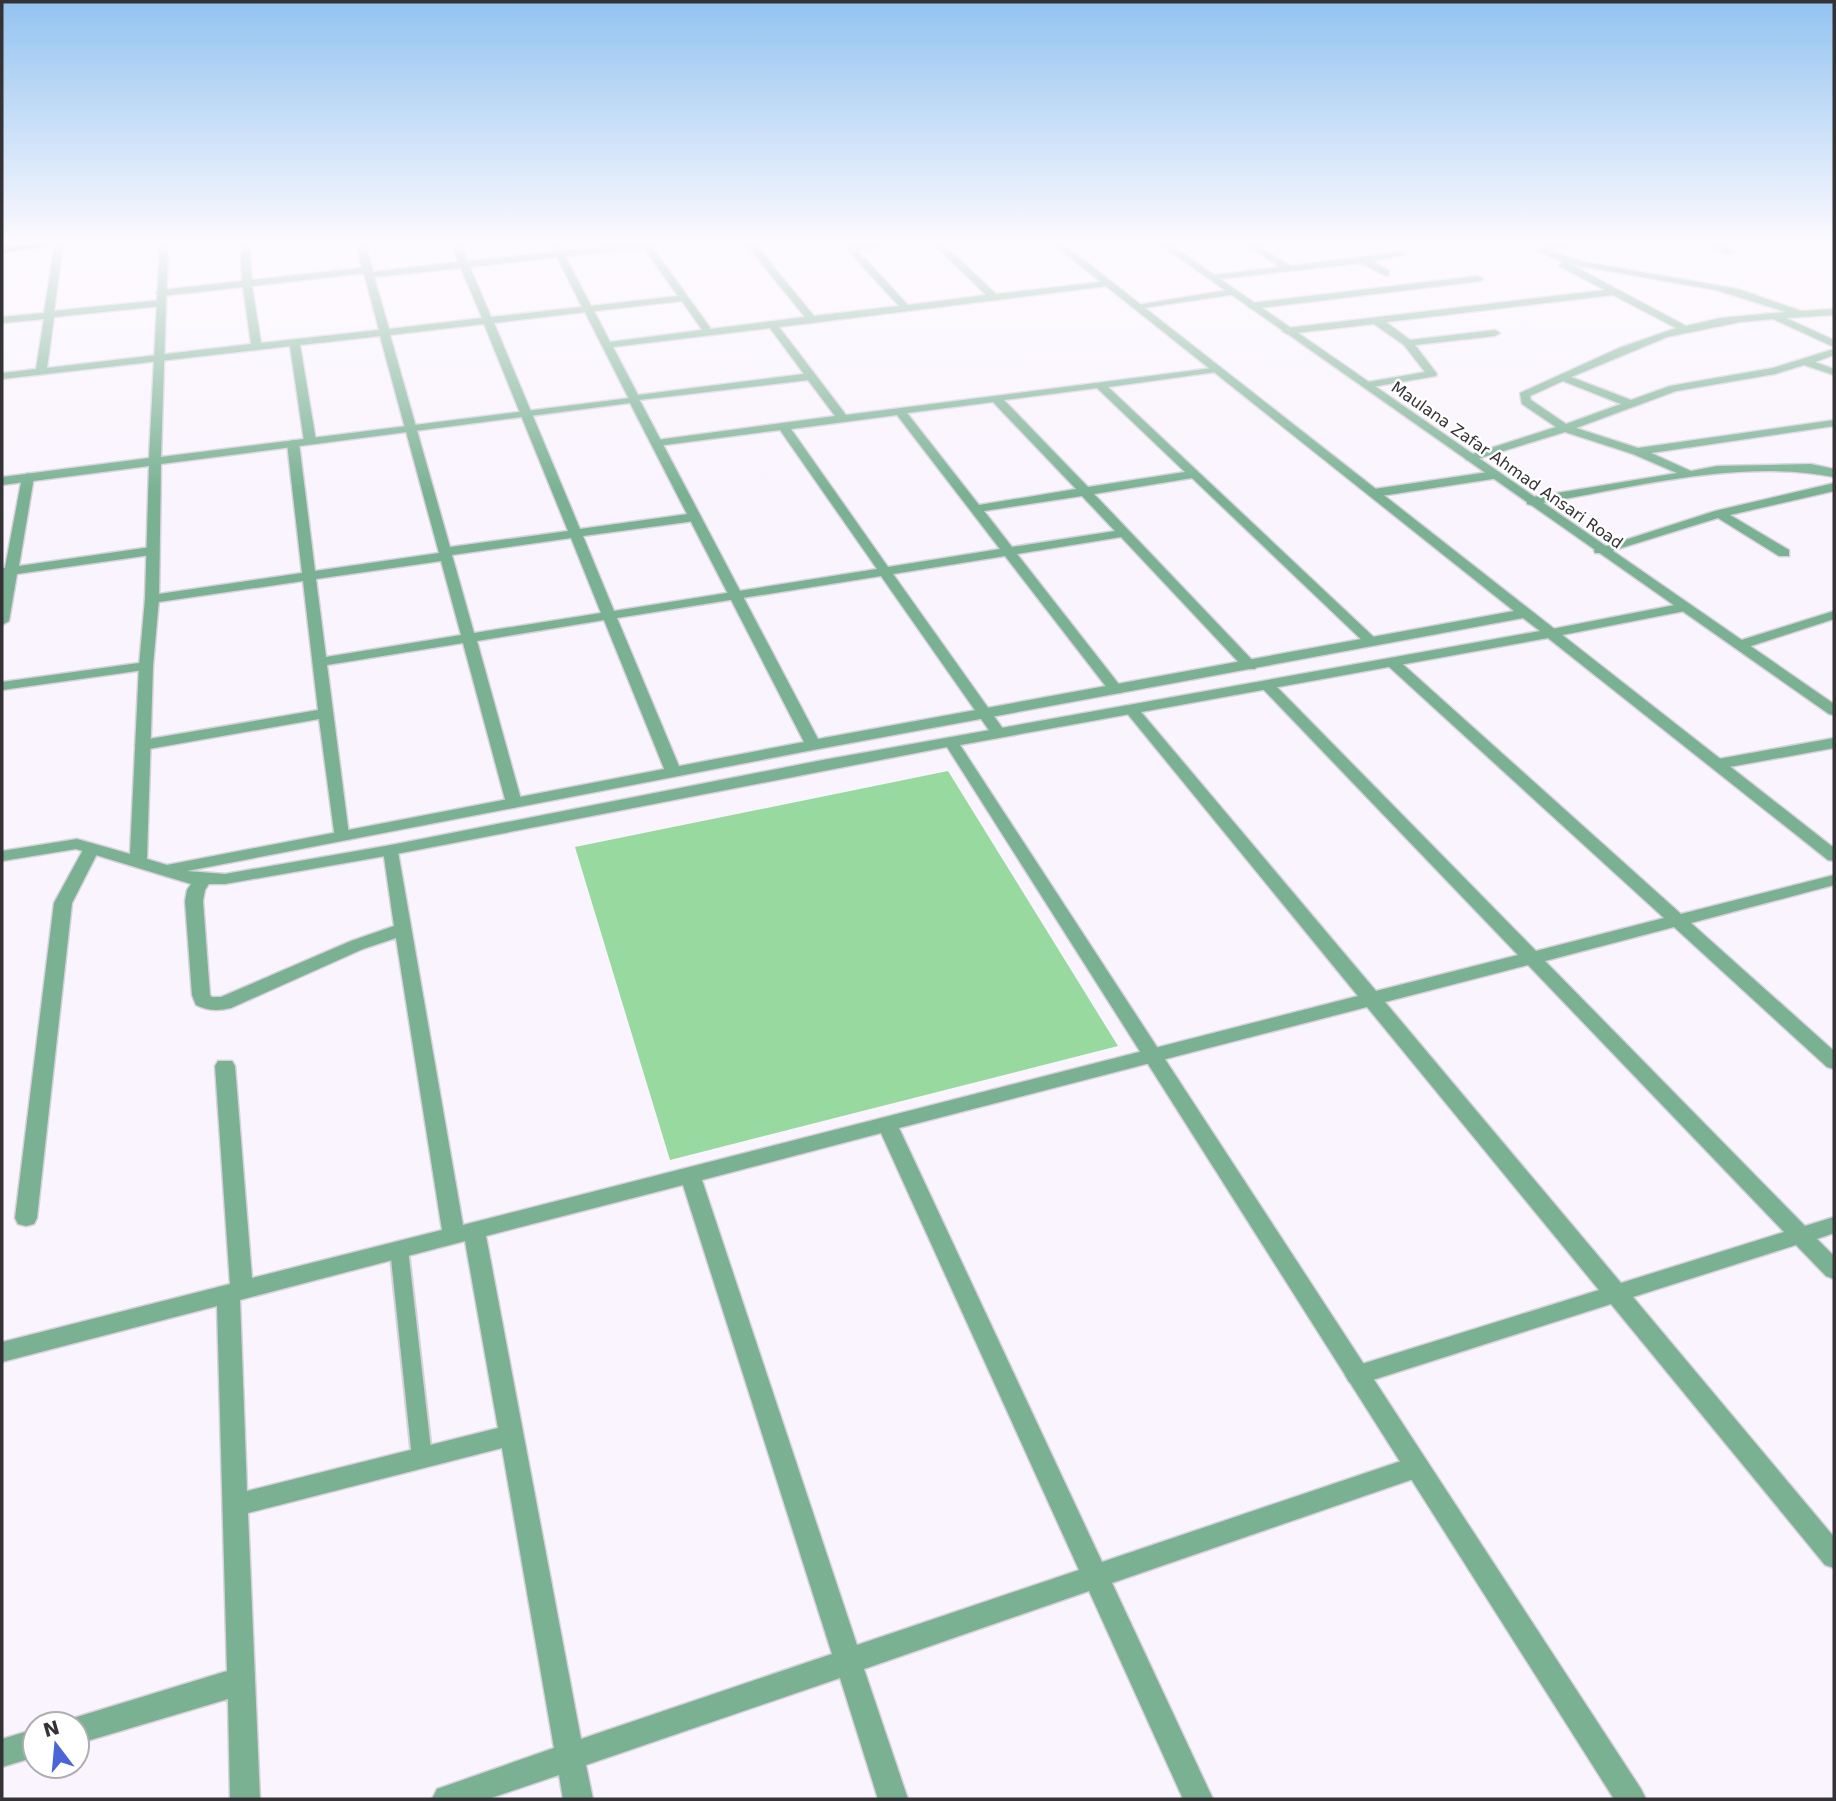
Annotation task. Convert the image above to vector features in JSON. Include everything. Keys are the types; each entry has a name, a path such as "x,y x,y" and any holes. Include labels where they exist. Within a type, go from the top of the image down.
{"street":[{"path":"41,372 47,327"},
{"path":"138,862 146,666 152,599 151,551 160,327"},
{"path":"253,327 256,347"},
{"path":"384,327 514,803"},
{"path":"4,379 41,372 428,327"},
{"path":"491,327 673,771"},
{"path":"598,327 813,745"},
{"path":"705,327 709,333"},
{"path":"607,345 757,327"},
{"path":"775,327 843,419"},
{"path":"1163,327 1834,856"},
{"name":"Maulana Zafar Ahmad Ansari Road","path":"1281,327 1834,712"},
{"path":"1287,331 1319,327"},
{"path":"1366,385 1432,374 1408,343 1386,327"},
{"path":"1681,327 1685,329"},
{"path":"1689,474 1637,452 1565,428 1523,399 1524,395 1646,342 1700,327"},
{"path":"1798,327 1834,344"},
{"path":"1408,343 1494,333"},
{"path":"295,342 310,441"},
{"path":"1470,458 1689,384 1775,372 1834,352"},
{"path":"1806,362 1834,372"},
{"path":"657,443 1216,369"},
{"path":"2,481 811,376"},
{"path":"1564,378 1631,404"},
{"path":"1099,384 1372,642"},
{"path":"996,398 1250,666"},
{"path":"900,411 1116,690"},
{"path":"1637,452 1834,423"},
{"path":"784,427 998,733"},
{"path":"293,443 341,835"},
{"path":"1531,501 1717,470 1811,468 1834,473"},
{"path":"1748,471 1780,489"},
{"path":"976,509 1194,474"},
{"path":"1374,493 1495,475"},
{"path":"2,621 6,572 28,477"},
{"path":"1600,550 1719,514 1780,489 1813,491 1834,487"},
{"path":"1813,491 1834,501"},
{"path":"1719,514 1784,553"},
{"path":"152,599 695,517"},
{"path":"319,662 1124,533"},
{"path":"6,572 151,551"},
{"path":"2,856 77,844 167,870 191,880 225,879 1685,607"},
{"path":"167,870 673,771 984,712 1250,666 1526,612"},
{"path":"1740,645 1834,615"},
{"path":"1392,662 1834,1062"},
{"path":"2,686 146,666"},
{"path":"1267,684 1834,1270"},
{"path":"1131,709 1834,1556"},
{"path":"143,745 325,713"},
{"path":"951,742 1631,1799"},
{"path":"1718,764 1834,743"},
{"path":"26,1218 63,903 92,848"},
{"path":"391,850 464,1233 511,1435 578,1799"},
{"path":"203,879 196,890 194,901 201,995 203,1001 210,1004 225,1003 357,945 404,929"},
{"path":"2,1352 1834,880"},
{"path":"225,1066 235,1291 236,1505 245,1799"},
{"path":"887,1124 1198,1799"},
{"path":"690,1175 893,1799"},
{"path":"1357,1375 1834,1225"},
{"path":"236,1505 511,1435"},
{"path":"447,1799 1416,1467"},
{"path":"91,1726 241,1681"},
{"path":"2,1753 21,1747"}],"lane":[{"path":"399,1249 422,1458"}],"green space":[{"path":"948,771 1118,1046 670,1160 575,847"}]}
